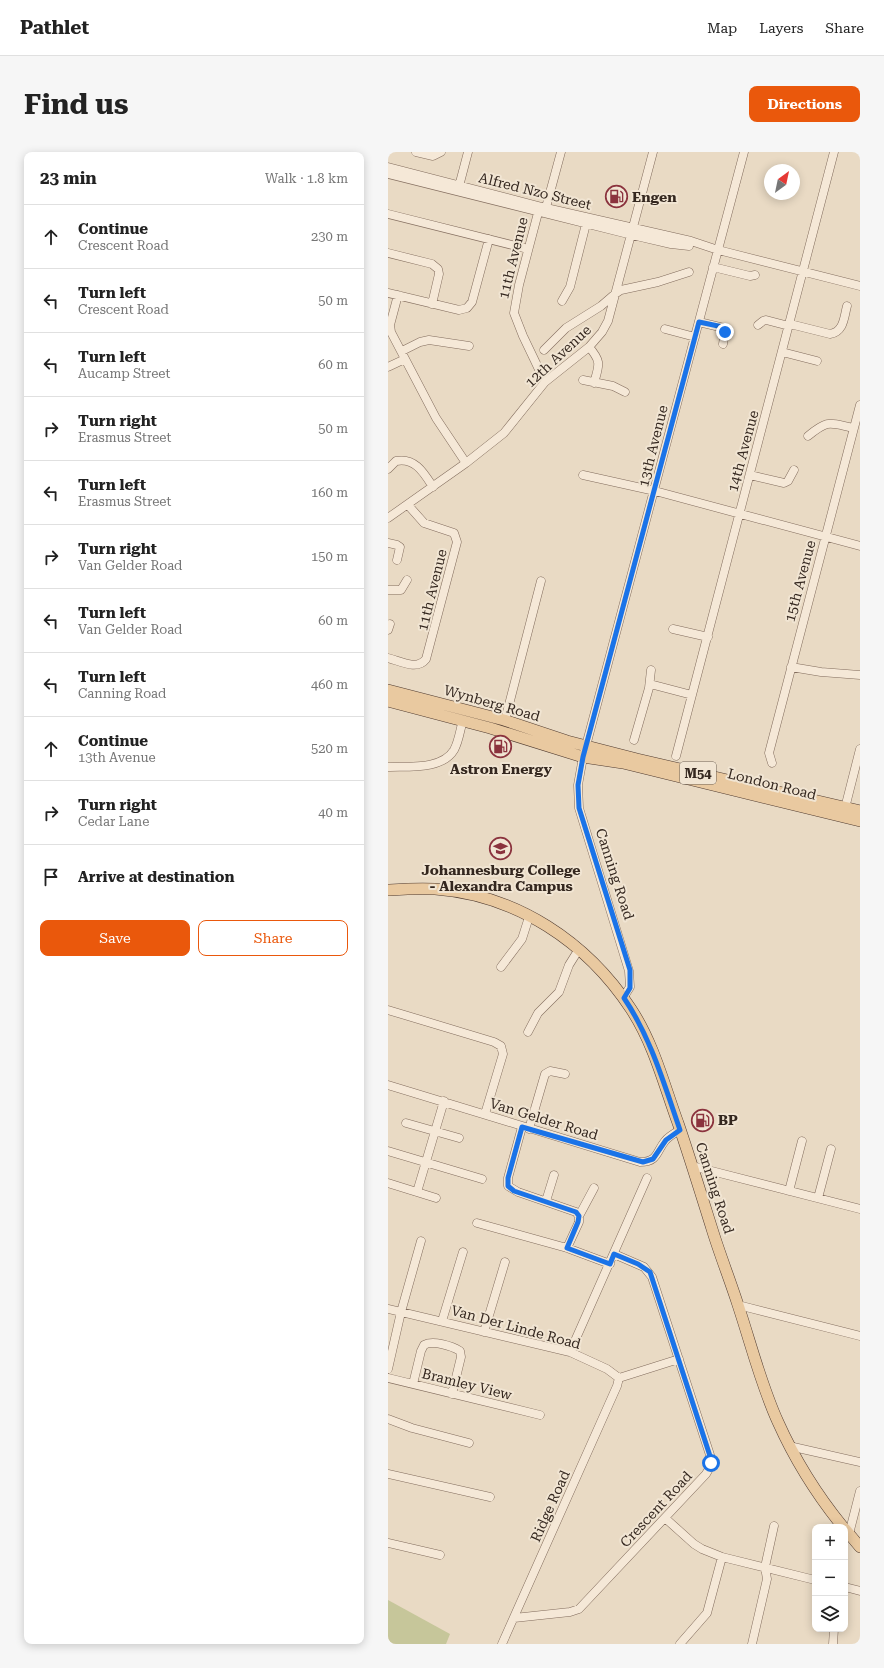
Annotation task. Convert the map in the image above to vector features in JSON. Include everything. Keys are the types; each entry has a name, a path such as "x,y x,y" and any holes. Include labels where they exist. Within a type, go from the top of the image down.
{"main road":[{"name":"Wynberg Road","path":"388,690 505,720 585,751"},
{"name":"Wynberg Road","path":"388,701 585,751"},
{"name":"London Road","path":"585,751 623,763 844,812 860,811"},
{"name":"London Road","path":"844,812 860,821"},
{"path":"388,890 436,890 468,894 500,903 567,938 597,966 624,998"},
{"name":"Canning Road","path":"624,998 638,1020 650,1044 772,1407 788,1446 816,1492 841,1524"},
{"name":"Canning Road","path":"848,1532 860,1547"}],"street":[{"path":"416,152 433,156 441,152"},
{"path":"459,188 468,152"},
{"name":"11th Avenue","path":"545,382 523,336 514,312 528,248 561,152"},
{"name":"12th Avenue","path":"388,518 466,463 506,431 545,382 589,347 607,324 653,152"},
{"name":"13th Avenue","path":"585,751 655,492 744,152"},
{"name":"14th Avenue","path":"676,756 834,152"},
{"name":"Alfred Nzo Street","path":"388,167 542,210 633,231 693,242 718,250 860,286"},
{"name":"Alfred Nzo Street","path":"388,174 459,188"},
{"path":"388,214 528,248"},
{"path":"562,301 570,286 586,221"},
{"path":"388,293 459,310 467,308 470,306 489,239"},
{"path":"388,253 432,264 436,267 439,274 432,304"},
{"path":"713,267 750,276 755,275"},
{"path":"544,350 566,328 601,306 621,290 658,282 689,272"},
{"path":"398,295 389,328 439,424 466,463"},
{"path":"758,325 766,320 830,334 835,333 841,329 847,306"},
{"path":"699,322 724,328 725,332 723,344"},
{"path":"665,329 695,337"},
{"path":"388,367 420,342 429,340 469,346"},
{"path":"589,347 599,360 594,383"},
{"path":"782,352 817,361"},
{"path":"583,380 613,386 625,392"},
{"name":"15th Avenue","path":"772,763 769,753 860,405"},
{"path":"808,436 826,424 854,428"},
{"path":"388,469 396,461 402,460 413,462 419,467 433,487"},
{"path":"750,475 784,483 788,481 794,470"},
{"path":"583,475 655,492 860,546"},
{"name":"11th Avenue","path":"388,658 418,665 424,662 428,656 454,557 457,538 454,533 448,530 424,523 408,504"},
{"path":"388,543 399,546 400,549 397,560"},
{"path":"388,590 401,590 407,580"},
{"path":"505,720 541,581"},
{"path":"673,629 708,637"},
{"path":"791,667 820,672 860,675"},
{"path":"634,740 650,684 651,670"},
{"path":"650,684 692,695"},
{"path":"388,767 430,764 445,758 455,747 463,720"},
{"path":"844,812 860,749"},
{"name":"Canning Road","path":"585,751 578,785 579,808 630,970 630,988 624,998"},
{"path":"501,967 522,939 529,917"},
{"path":"528,1032 538,1013 559,992 569,965 579,949"},
{"path":"388,1010 494,1042 501,1046 503,1054 485,1114"},
{"path":"565,1074 550,1071 544,1074 508,1178 508,1186 518,1192 573,1210 579,1216"},
{"name":"Van Gelder Road","path":"388,1085 444,1101 526,1128 643,1162 653,1159 666,1140 680,1130"},
{"path":"417,1192 444,1101"},
{"path":"406,1123 459,1138"},
{"path":"789,1191 802,1141"},
{"path":"818,1198 831,1149"},
{"path":"388,1151 482,1179"},
{"path":"692,1166 860,1209"},
{"path":"546,1201 554,1175"},
{"path":"570,1352 647,1178"},
{"path":"388,1183 436,1198"},
{"path":"567,1248 579,1216 594,1188"},
{"path":"477,1223 567,1248 610,1264"},
{"path":"388,1369 391,1341 422,1241"},
{"path":"442,1321 463,1252"},
{"name":"Crescent Road","path":"514,1618 570,1612 579,1609 706,1474 711,1463 650,1272 638,1264 614,1254"},
{"path":"484,1332 505,1262"},
{"path":"738,1306 860,1336"},
{"name":"Van Der Linde Road","path":"388,1309 570,1352 607,1369 619,1378"},
{"path":"413,1384 421,1351 424,1345 430,1343 441,1345 458,1350 461,1354 452,1394"},
{"path":"619,1378 679,1359"},
{"name":"Bramley View","path":"388,1378 540,1415"},
{"name":"Ridge Road","path":"502,1644 617,1386 619,1378"},
{"path":"388,1419 412,1428 470,1443"},
{"path":"788,1446 860,1462"},
{"path":"388,1474 490,1497"},
{"path":"848,1524 860,1491"},
{"path":"665,1518 698,1547 722,1557 812,1579"},
{"path":"752,1644 767,1579 765,1567 774,1526"},
{"path":"388,1543 440,1556"},
{"path":"680,1644 707,1613 722,1557"},
{"path":"848,1588 860,1591"},
{"path":"833,1644 834,1632"}],"green space":[{"path":"388,1600 450,1634 446,1644 388,1644"}],"place":[{"name":"Engen","path":"616,197"},
{"name":"Astron Energy","path":"501,747"},
{"name":"Johannesburg College - Alexandra Campus","path":"501,848"},
{"name":"BP","path":"702,1120"}],"route":[{"path":"711,1463 650,1272 644,1267 614,1254 610,1264 567,1248 578,1222 579,1216 576,1212 570,1208 514,1191 508,1186 508,1178 522,1127 640,1162 646,1162 653,1159 666,1140 680,1130 650,1044 638,1020 624,998 630,988 630,970 586,834 579,808 577,793 583,757 655,492 699,322 723,327 725,332"}]}
